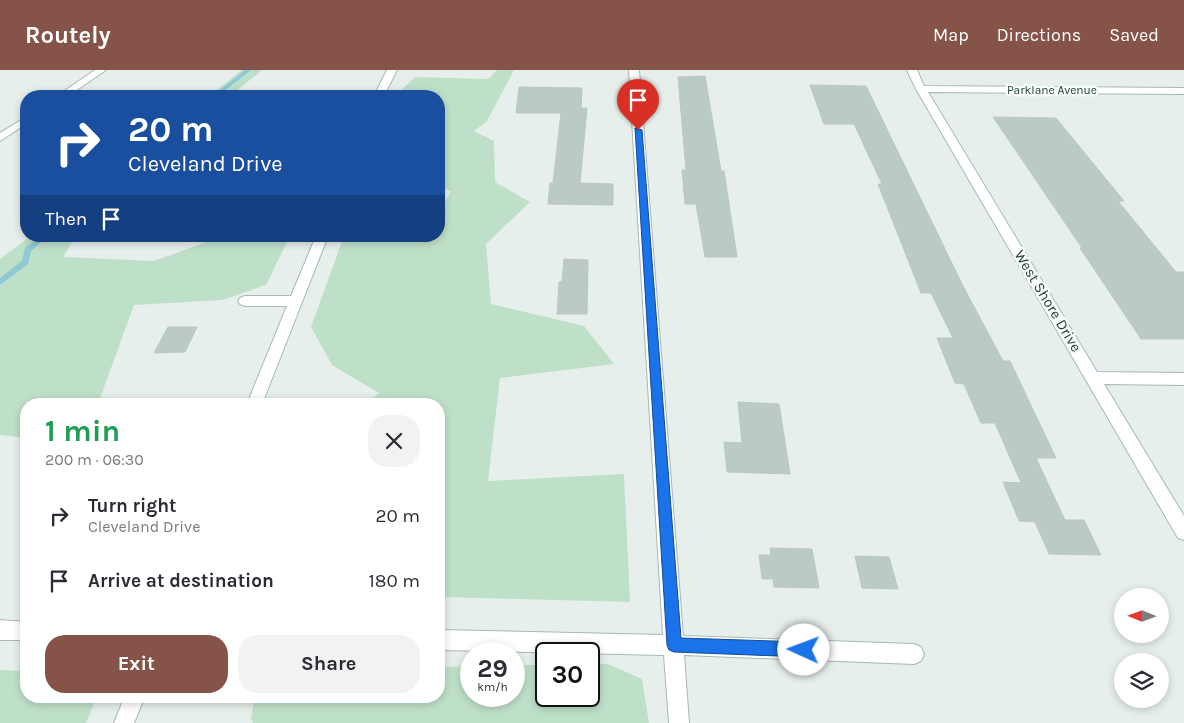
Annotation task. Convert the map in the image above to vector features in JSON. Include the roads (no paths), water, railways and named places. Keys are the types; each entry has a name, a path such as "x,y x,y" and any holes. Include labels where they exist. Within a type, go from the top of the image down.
{"street":[{"path":"71,90 101,70"},
{"path":"382,90 392,70"},
{"path":"634,70 680,723"},
{"name":"West Shore Drive","path":"912,70 921,89 1184,532"},
{"name":"Parklane Avenue","path":"921,89 1184,91"},
{"path":"0,138 20,124"},
{"path":"256,398 320,242"},
{"path":"245,301 296,301"},
{"path":"1094,378 1184,379"},
{"path":"0,630 20,631"},
{"path":"445,640 674,645 914,654"},
{"path":"124,723 131,703"}],"waterway":[{"path":"223,90 248,70"},
{"path":"0,282 25,262 28,250 38,242"}]}
